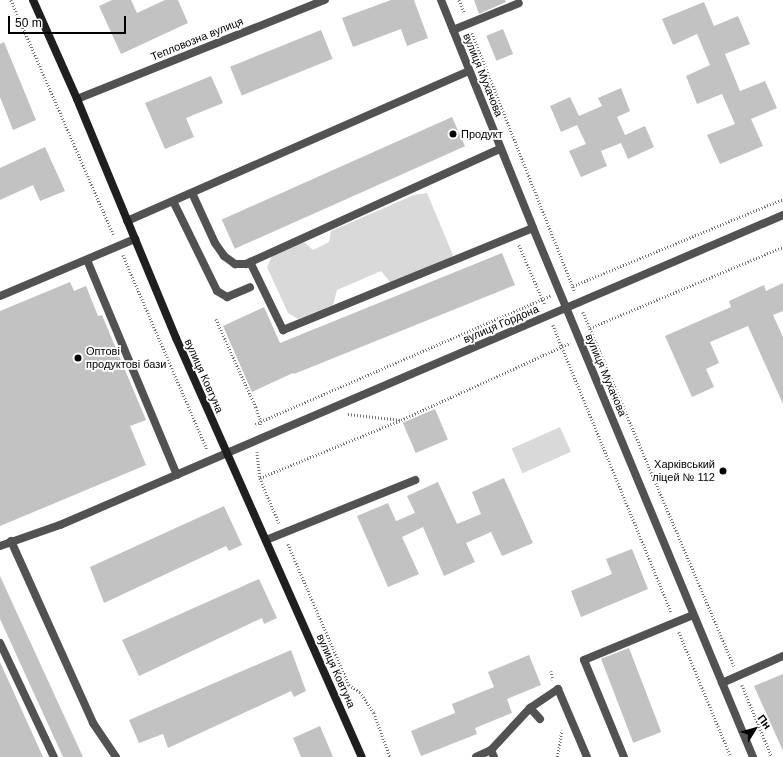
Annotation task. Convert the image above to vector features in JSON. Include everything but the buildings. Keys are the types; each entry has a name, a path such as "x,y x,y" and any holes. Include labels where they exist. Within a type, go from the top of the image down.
{"street":[{"name":"вулиця Ковтуна","path":"33,0 77,99 179,345 362,757"},
{"name":"Тепловозна вулиця","path":"77,99 325,0"},
{"name":"вулиця Мухачова","path":"441,0 500,149 753,757"},
{"path":"453,30 519,3"},
{"path":"127,221 469,71"},
{"path":"192,193 215,243 224,256 235,264 250,262 500,149"},
{"path":"173,201 217,291 228,297 250,287"},
{"name":"вулиця Гордона","path":"0,546 60,526 783,215"},
{"path":"250,262 283,330 533,228"},
{"path":"0,296 135,239"},
{"path":"87,260 177,475"},
{"path":"266,540 415,480"},
{"path":"11,542 93,723 116,757"},
{"path":"624,757 584,660 693,614"},
{"path":"0,643 54,757"},
{"path":"722,683 783,656"},
{"path":"476,757 492,753 530,708 558,689 587,757"},
{"path":"530,708 540,719"}],"path":[{"path":"11,0 212,460"},
{"path":"459,0 579,302 772,757"},
{"path":"255,424 542,299 783,200"},
{"path":"515,236 562,346 731,757"},
{"path":"590,328 783,247"},
{"path":"260,478 401,420 592,333"}],"shaded area":[{"path":"427,193 453,255 449,260 391,283 381,271 337,290 333,305 298,319 288,313 267,267 273,254 300,241 305,243 313,250 329,242 331,231 414,195"},
{"path":"560,427 571,452 523,473 512,449"}],"place":[{"name":"Продукт","path":"453,134"},
{"name":"Оптові продуктові бази","path":"78,358"},
{"name":"Харківський ліцей № 112","path":"723,471"}]}
